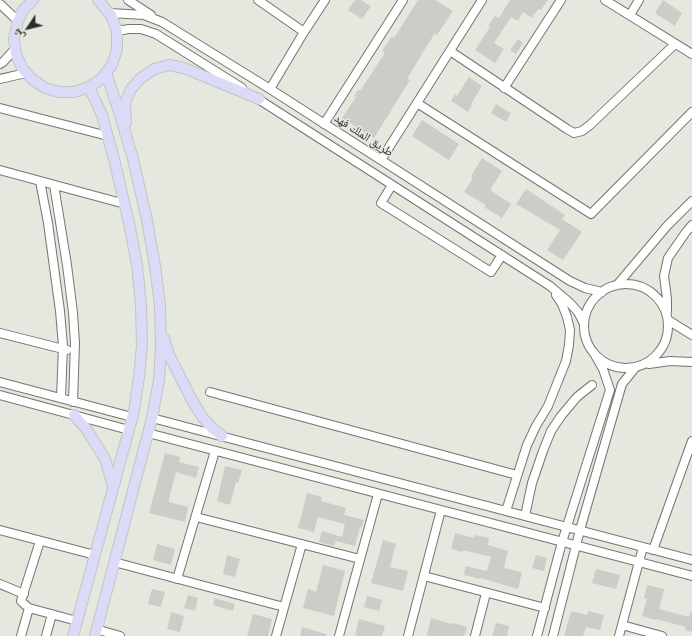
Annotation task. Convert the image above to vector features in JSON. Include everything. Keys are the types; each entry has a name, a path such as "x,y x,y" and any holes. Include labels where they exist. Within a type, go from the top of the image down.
{"main road":[{"path":"30,1 18,22 14,38 16,54 22,68 32,79 44,88 59,92 74,92 89,87 101,79 112,65 117,48 117,31 111,15 98,0"},
{"path":"127,139 125,103 131,88 141,78 154,69 169,65 184,68 259,99"},
{"path":"95,633 152,418 159,380 161,345 160,305 155,266 145,212 133,159 106,72"},
{"path":"73,636 129,430 138,384 142,346 137,265 125,204 102,115 89,87"},
{"path":"160,329 169,355 193,402 203,418 222,436"},
{"path":"74,415 87,430 106,459 113,488"}],"street":[{"path":"128,0 162,22"},
{"path":"258,0 304,32"},
{"path":"270,89 325,0"},
{"path":"324,124 403,0"},
{"path":"381,160 482,0"},
{"path":"504,88 561,0"},
{"path":"605,0 692,54"},
{"path":"630,15 639,0"},
{"path":"0,4 18,22"},
{"name":"طريق الملك فهد","path":"110,13 144,15 162,22 270,89 570,281 585,288 602,292"},
{"path":"117,31 141,29 156,34 547,284 569,302 578,312 584,324"},
{"path":"450,51 574,133 582,131 590,125 675,44"},
{"path":"0,64 15,49"},
{"path":"0,79 26,73"},
{"path":"417,103 591,214 692,112"},
{"path":"0,108 108,136"},
{"path":"0,170 125,204"},
{"path":"40,181 48,222 60,311 63,349 61,398"},
{"path":"392,184 380,203 491,272 502,255"},
{"path":"54,185 73,313 75,352 73,402"},
{"path":"617,285 667,226 692,201"},
{"path":"646,364 655,358 666,341 668,331 668,300 664,276 668,258 692,225"},
{"path":"547,284 551,269"},
{"path":"506,511 527,445 548,406 566,360 569,345 570,330 567,317 562,304 547,284"},
{"path":"538,636 562,542 610,390 604,369 589,346 585,336 584,324 589,306 595,298 609,288 627,284 638,286 648,290 656,296 663,304 668,317 692,335"},
{"path":"0,333 75,352"},
{"path":"595,355 614,367 624,369 670,361 692,362"},
{"path":"553,636 580,530 622,384 635,368"},
{"path":"0,382 132,417"},
{"path":"525,516 534,476 542,450 551,431 577,397 592,386"},
{"path":"210,392 517,475"},
{"path":"0,395 129,430"},
{"path":"152,418 692,560"},
{"path":"148,433 692,576"},
{"path":"653,550 692,441"},
{"path":"177,579 216,451"},
{"path":"339,636 378,494"},
{"path":"408,636 442,510"},
{"path":"196,517 360,559"},
{"path":"0,530 95,555"},
{"path":"40,540 21,601 29,608 77,621"},
{"path":"276,636 302,544"},
{"path":"618,636 643,547"},
{"path":"114,562 284,607"},
{"path":"424,576 545,608"},
{"path":"0,584 24,594"},
{"path":"475,636 486,593"},
{"path":"22,636 29,608"},
{"path":"46,636 52,614"},
{"path":"622,625 662,636"},
{"path":"95,633 120,636"}],"building":[{"path":"355,0 361,0 371,6 362,19 348,10"},
{"path":"418,0 435,0 453,11 437,35 435,33 407,79 410,80 374,138 342,118 356,97 354,96 358,90 360,91 385,53 382,51 392,36 394,38"},
{"path":"510,0 548,0 541,10 538,9 532,18 523,12 518,21 511,17 494,43 504,49 495,63 475,50 490,27 488,26 495,16 499,18"},
{"path":"663,0 682,13 675,26 655,13"},
{"path":"518,39 523,43 516,54 510,50"},
{"path":"469,77 482,86 468,112 451,101 455,94 457,96"},
{"path":"496,104 511,113 506,122 491,113"},
{"path":"422,120 459,144 449,160 412,136"},
{"path":"482,158 502,171 490,190 511,204 502,218 484,207 486,205 464,192 473,178 471,176"},
{"path":"526,189 565,215 562,219 582,232 563,260 547,250 560,230 516,204"},
{"path":"165,453 180,457 179,462 199,467 196,478 176,472 169,499 169,502 188,507 185,522 149,513"},
{"path":"225,466 242,470 238,483 236,482 230,505 217,501"},
{"path":"307,493 322,497 321,501 346,508 344,515 364,520 362,527 360,527 355,546 336,541 334,546 319,542 322,531 342,537 345,524 318,517 314,532 298,528"},
{"path":"455,533 474,538 475,535 489,538 488,545 508,551 504,568 522,572 518,589 464,575 466,566 487,571 491,557 463,550 463,552 451,549"},
{"path":"383,540 396,544 390,567 408,571 403,591 371,583"},
{"path":"157,544 175,549 171,565 153,560"},
{"path":"227,555 240,559 235,577 223,574"},
{"path":"536,555 547,558 544,571 532,568"},
{"path":"323,565 345,571 334,616 303,608 308,589 316,592"},
{"path":"596,569 620,575 616,589 592,583"},
{"path":"647,585 664,589 659,609 689,617 690,612 692,612 692,632 685,630 686,627 642,616 647,599 644,598"},
{"path":"152,589 165,592 161,607 148,604"},
{"path":"188,595 198,598 195,611 184,608"},
{"path":"367,596 382,600 379,611 364,607"},
{"path":"215,598 235,604 233,611 213,605"},
{"path":"571,611 587,615 588,611 604,615 600,630 586,627 583,636 564,636"},
{"path":"171,612 184,616 180,632 167,629"},
{"path":"253,614 272,619 268,636 247,636"},
{"path":"431,618 467,627 464,636 427,635"},
{"path":"359,619 385,626 382,636 355,635"},
{"path":"496,623 509,626 507,636 492,636"},
{"path":"302,627 326,634 326,636 300,636"}]}
